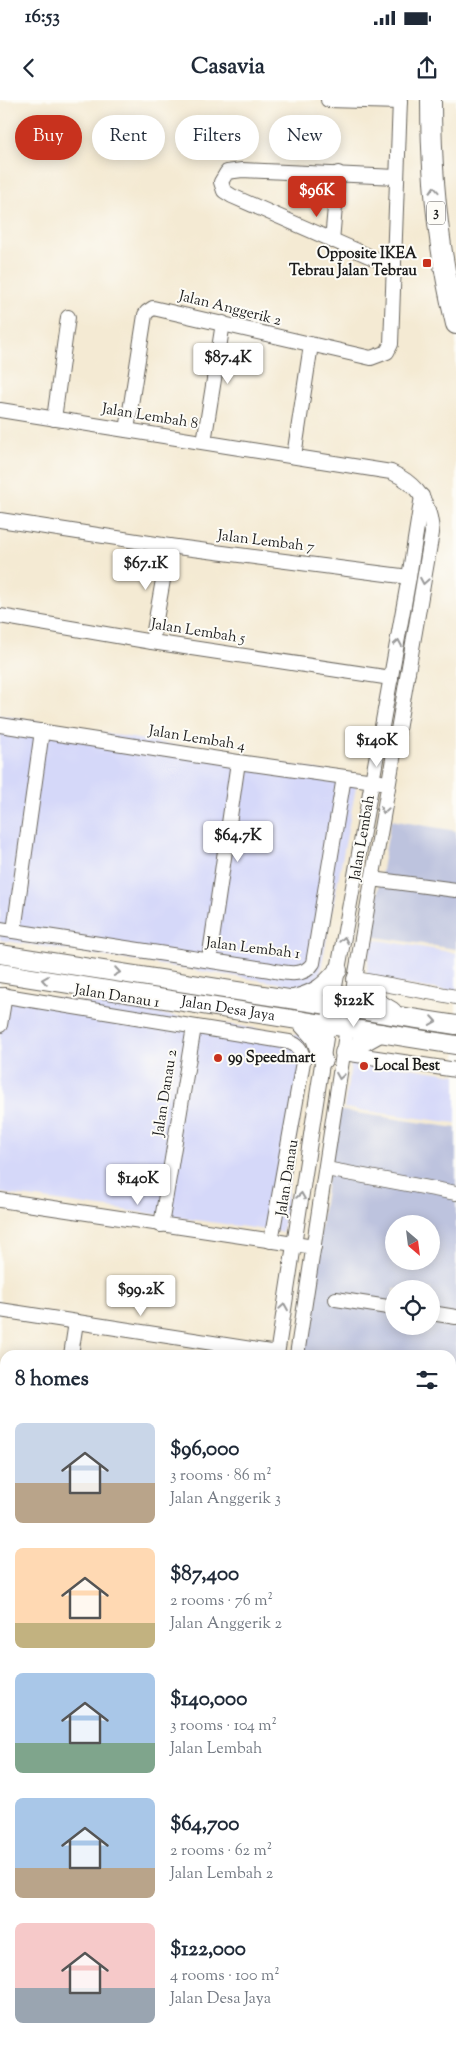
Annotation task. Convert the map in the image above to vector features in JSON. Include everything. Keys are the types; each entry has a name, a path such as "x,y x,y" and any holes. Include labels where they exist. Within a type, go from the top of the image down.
{"highway":[{"name":"3","path":"431,100 431,145 436,218 449,297 456,324"}],"main road":[{"name":"Jalan Desa Jaya","path":"0,954 456,1025"},
{"path":"291,999 321,989 338,970"},
{"name":"Jalan Desa Jaya","path":"0,973 456,1045"},
{"path":"356,979 370,998 401,1016"},
{"path":"299,1020 315,1038 323,1060"},
{"path":"344,1053 380,1033"}],"street":[{"path":"328,100 400,101 394,267 332,241 224,191 221,182 226,172 242,170 397,176"},
{"path":"332,241 338,173"},
{"name":"Jalan Anggerik 2","path":"127,430 145,315 150,309 158,308 371,358 387,352 391,344 394,267"},
{"path":"54,419 68,317"},
{"path":"204,442 223,324"},
{"path":"294,456 311,345"},
{"name":"Jalan Lembah 8","path":"0,410 294,456"},
{"name":"Jalan Lembah","path":"294,456 391,472 411,483 422,496 429,511 432,533 350,1008"},
{"name":"Jalan Lembah","path":"332,1006 410,577 422,496"},
{"name":"Jalan Lembah 7","path":"0,520 169,546 410,577"},
{"path":"152,642 169,546"},
{"name":"Jalan Lembah 5","path":"0,616 152,642 391,678"},
{"name":"Jalan Lembah 4","path":"0,725 389,784"},
{"path":"14,931 42,731"},
{"path":"209,960 238,762"},
{"name":"Jalan Lembah 1","path":"0,929 296,973 306,971 313,963 344,778"},
{"path":"372,879 456,890"},
{"path":"356,979 456,997"},
{"path":"0,1025 2,995"},
{"name":"Jalan Danau 1","path":"2,995 293,1043 300,1048 302,1062 271,1241"},
{"name":"Jalan Danau","path":"278,1350 332,1006"},
{"path":"298,1350 350,1008"},
{"name":"Jalan Danau 2","path":"161,1225 194,1027"},
{"path":"344,1053 456,1070"},
{"path":"326,1170 456,1193"},
{"path":"0,1200 314,1247"},
{"path":"336,1299 385,1307"},
{"path":"0,1310 252,1350"},
{"path":"440,1314 456,1317"},
{"path":"72,1350 76,1322"}],"shaded area":[{"path":"0,715 358,777 317,989 0,940"},
{"path":"391,820 456,831 456,949 370,936"},
{"path":"371,939 456,953 456,992 366,979"},
{"path":"0,989 302,1036 309,1054 282,1232 0,1193"},
{"path":"352,1059 456,1075 456,1123 344,1108"},
{"path":"337,1110 456,1128 456,1350 304,1350"}],"place":[{"name":"Opposite IKEA Tebrau Jalan Tebrau","path":"427,263"},
{"name":"99 Speedmart","path":"218,1058"},
{"name":"Local Best","path":"364,1066"}]}
